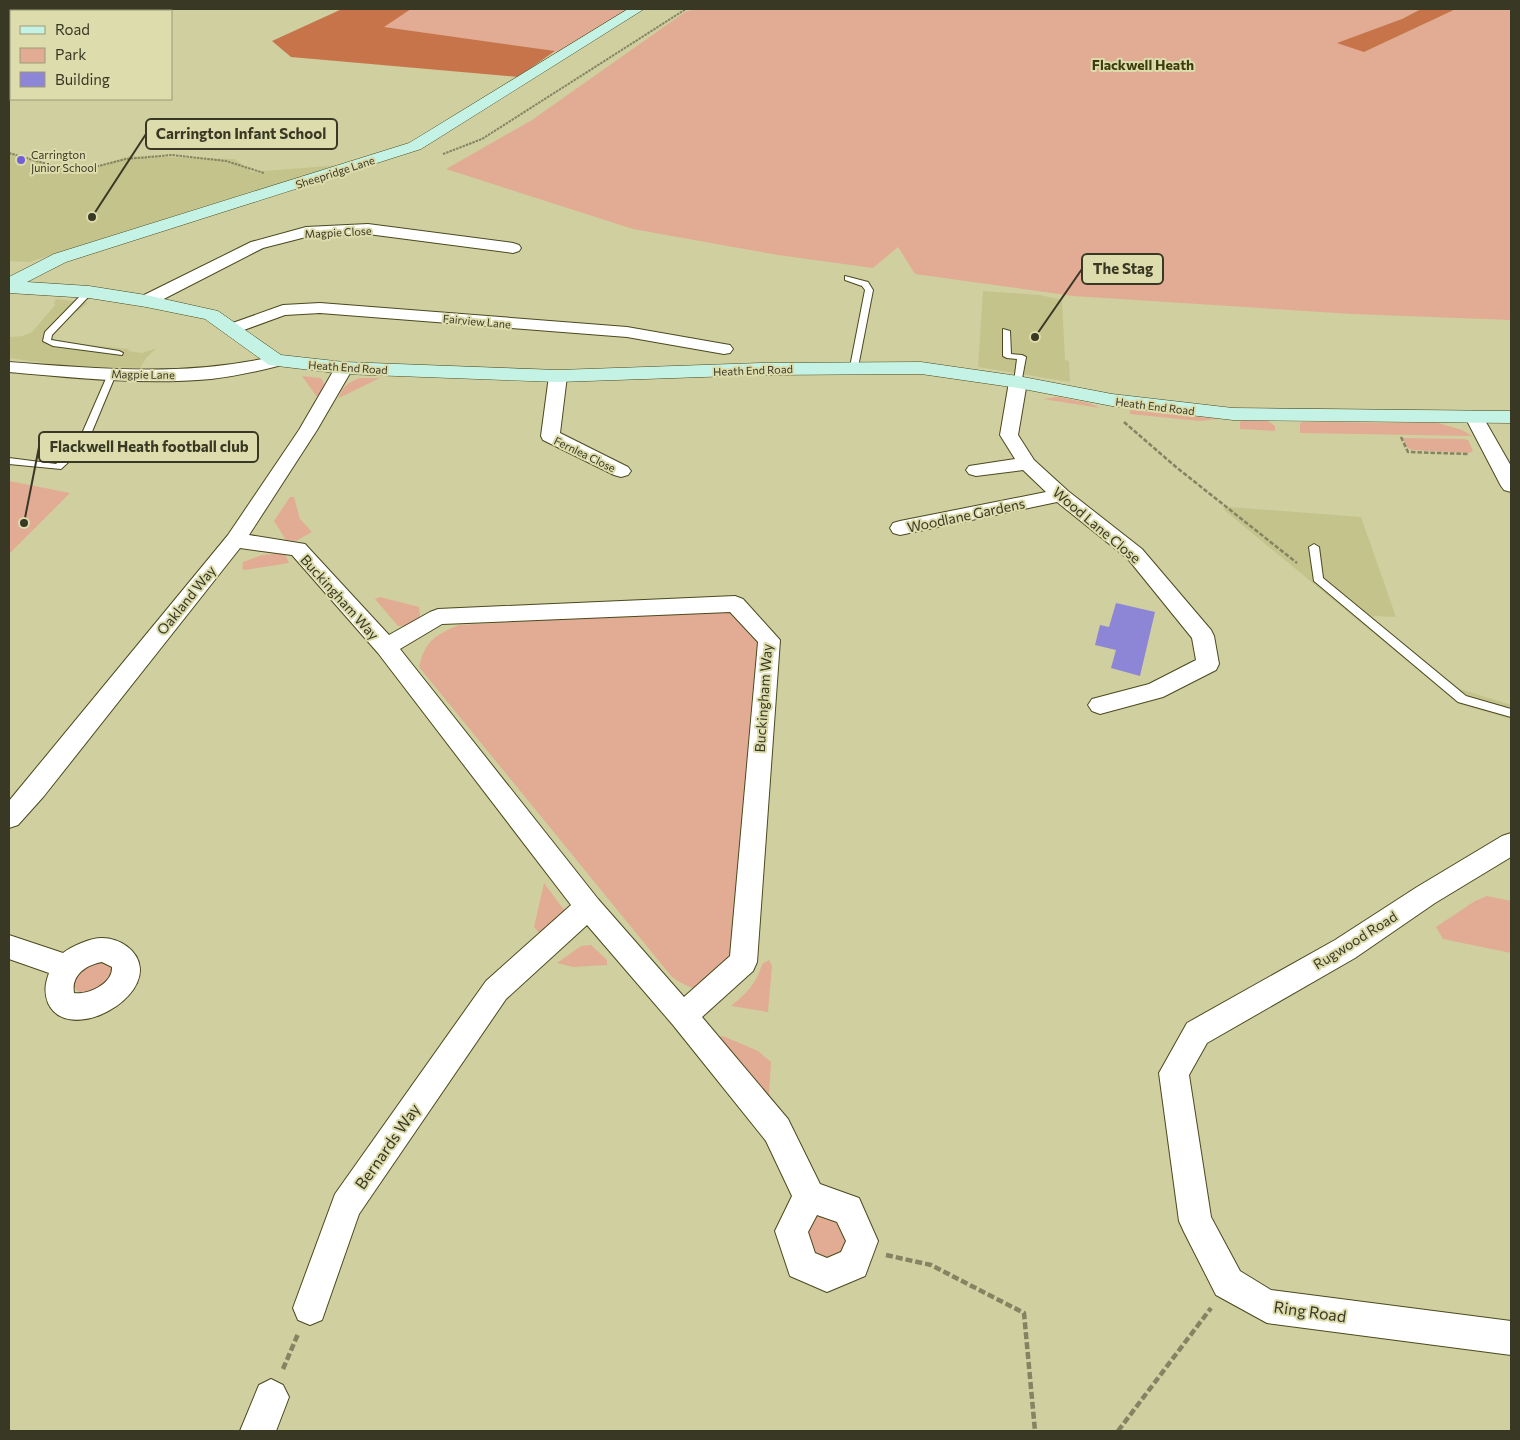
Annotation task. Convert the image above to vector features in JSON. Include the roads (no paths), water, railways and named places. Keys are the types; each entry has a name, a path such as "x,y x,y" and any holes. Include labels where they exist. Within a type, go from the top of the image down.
{"street":[{"name":"Sheepridge Lane","path":"9,285 60,258 415,146 637,9"},
{"name":"Magpie Close","path":"146,301 257,245 306,232 368,229 513,248"},
{"path":"9,285 89,292 146,301 211,315 276,361"},
{"name":"Fairview Lane","path":"233,329 283,310 320,308 627,332 724,349"},
{"name":"Heath End Road","path":"276,361 344,368 558,376 854,367 921,368 1018,382 1112,400 1233,414 1511,417"},
{"name":"Magpie Lane","path":"9,367 112,374 202,374 250,369 276,361"},
{"name":"Oakland Way","path":"9,818 35,789 235,540 308,430 344,368"},
{"name":"Fernlea Close","path":"558,376 550,436 621,471"},
{"name":"Wood Lane Close","path":"1018,382 1009,435 1026,464 1061,495 1135,554 1203,636 1208,664 1155,691 1100,705"},
{"path":"1474,417 1511,486"},
{"path":"976,470 1026,464"},
{"name":"Woodlane Gardens","path":"900,528 1061,495"},
{"name":"Buckingham Way","path":"235,540 298,549 386,647 588,907 683,1016 777,1130 809,1197"},
{"name":"Buckingham Way","path":"386,647 438,617 735,604 769,640 743,962 683,1016"},
{"name":"Rugwood Road","path":"1197,1033 1345,948 1426,895 1508,851"},
{"name":"Bernards Way","path":"310,1308 346,1205 496,990 588,907"},
{"path":"9,947 67,967"},
{"name":"Ring Road","path":"1197,1033 1174,1073 1195,1221 1228,1283 1267,1306 1511,1338"},
{"path":"809,1197 848,1208 862,1241 853,1264 827,1276 802,1264 791,1231 809,1197"},
{"path":"258,1431 270,1397"}],"lane":[{"path":"848,278 865,284 868,290 854,367"},
{"path":"89,292 48,334 48,341 53,344 119,352"},
{"path":"1006,331 1007,356 1022,358 1018,382"},
{"path":"9,461 58,467 81,446 112,374"},
{"path":"1314,547 1318,579 1462,699 1511,713"}],"place":[{"name":"Carrington Junior School","path":"21,160"},
{"name":"Carrington Infant School","path":"92,217"},
{"name":"The Stag","path":"1035,337"},
{"name":"Flackwell Heath football club","path":"24,523"}],"district":[{"name":"Flackwell Heath","path":"1143,64"}]}
